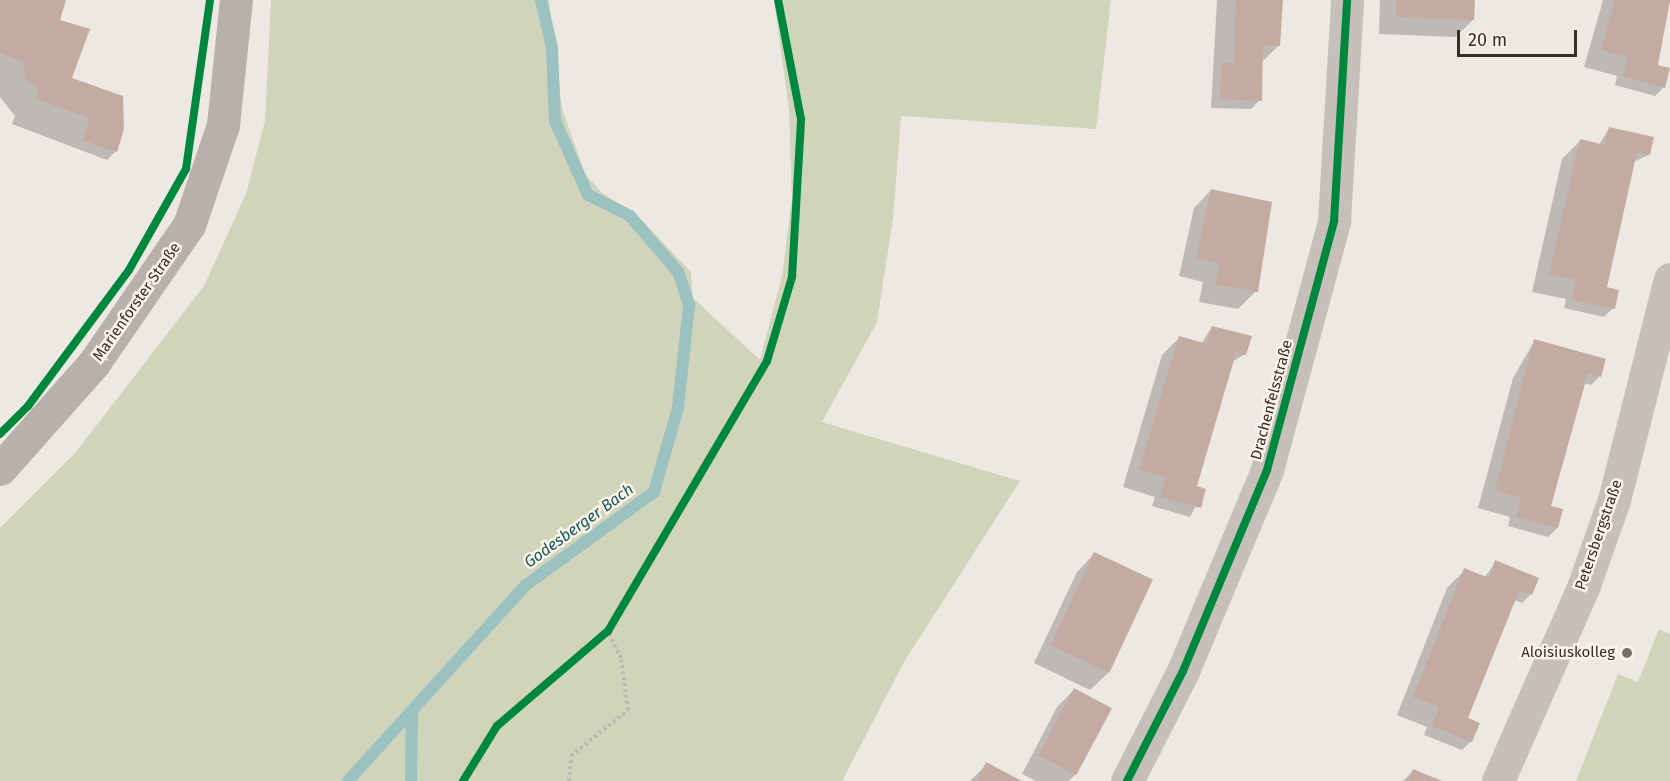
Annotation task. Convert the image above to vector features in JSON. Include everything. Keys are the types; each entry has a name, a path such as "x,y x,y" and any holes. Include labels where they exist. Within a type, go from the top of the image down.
{"main road":[{"name":"Marienforster Straße","path":"0,469 94,363 189,225 224,125 236,0"}],"street":[{"name":"Drachenfelsstraße","path":"1127,781 1183,671 1267,470 1334,221 1347,0"},
{"name":"Petersbergstraße","path":"1498,781 1584,585 1614,500 1670,279"}],"path":[{"path":"569,781 571,756 628,710 621,658 608,631"}],"green space":[{"path":"271,0 549,0 562,108 585,174 602,193 635,213 691,272 693,298 760,360 782,276 792,198 789,109 774,0 1111,0 1096,129 901,116 893,219 877,322 822,422 1020,481 904,662 842,781 0,781 0,528 76,452 204,286 246,194 265,121"},
{"path":"1659,629 1670,634 1670,781 1576,781 1618,674 1638,682"}],"building":[{"path":"0,0 66,0 60,20 90,29 72,78 123,96 124,129 117,152 82,140 90,118 36,99 39,90 25,79 23,62 0,53"},
{"path":"1236,0 1283,0 1280,46 1263,46 1262,101 1220,99 1221,63 1234,63"},
{"path":"1396,0 1475,0 1474,20 1396,17"},
{"path":"1615,0 1670,0 1658,65 1670,68 1665,88 1623,76 1628,57 1601,50"},
{"path":"1609,127 1654,137 1650,155 1637,152 1607,287 1619,290 1615,309 1572,300 1576,280 1549,274 1580,139 1605,145"},
{"path":"1211,189 1272,202 1258,292 1215,285 1220,264 1196,258"},
{"path":"1212,326 1252,336 1246,355 1236,353 1197,486 1206,489 1201,508 1160,497 1166,477 1139,470 1179,336 1207,344"},
{"path":"1534,339 1606,359 1601,377 1588,373 1551,506 1563,509 1558,528 1516,517 1521,498 1495,490"},
{"path":"1094,552 1153,579 1109,673 1050,645"},
{"path":"1495,560 1539,578 1532,595 1519,591 1468,718 1480,723 1472,742 1432,726 1439,707 1413,697 1464,568 1489,578"},
{"path":"1074,688 1112,708 1076,775 1038,755"},
{"path":"986,762 1022,781 977,781"},
{"path":"1413,769 1442,781 1408,781"}],"waterway":[{"name":"Godesberger Bach","path":"348,781 526,585 654,492 678,408 689,305 678,272 630,216 588,195 555,121 552,48 541,0"},
{"path":"411,781 412,711"}],"cycle path":[{"path":"0,434 28,406 129,270 186,169 210,0"},
{"path":"463,781 497,726 608,631 767,361 792,277 801,119 778,0"},
{"path":"1127,781 1183,671 1267,470 1334,221 1347,0"}],"place":[{"name":"Aloisiuskolleg","path":"1627,653"}]}
